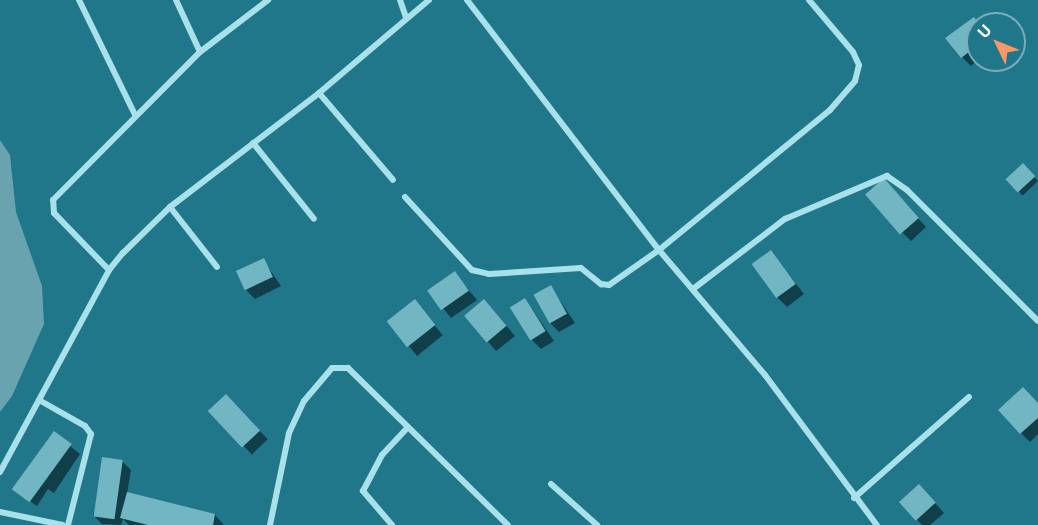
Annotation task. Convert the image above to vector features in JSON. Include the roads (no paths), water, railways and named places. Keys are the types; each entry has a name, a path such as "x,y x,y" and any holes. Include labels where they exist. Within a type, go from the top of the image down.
{"street":[{"path":"79,0 135,115"},
{"path":"176,0 200,52"},
{"path":"109,270 51,207 135,115 200,52 268,0"},
{"path":"400,0 406,17"},
{"path":"0,472 109,270 170,207 319,93 406,17 429,0"},
{"path":"468,0 659,250 765,375 854,498 877,525"},
{"path":"405,197 472,270 481,273 581,268 601,284 609,285 659,250 830,110 855,81 860,65 853,52 809,0"},
{"path":"319,93 393,180"},
{"path":"253,143 314,219"},
{"path":"693,289 785,219 887,176 907,190 1038,321"},
{"path":"170,207 217,267"},
{"path":"270,525 289,433 304,401 332,368 348,368 508,525"},
{"path":"854,498 969,398"},
{"path":"0,512 65,525 91,435 85,426 39,400"},
{"path":"392,525 363,491 382,455 408,427"},
{"path":"551,484 597,525"}],"water":[{"path":"0,140 10,155 16,212 42,286 44,324 12,396 0,412"}]}
